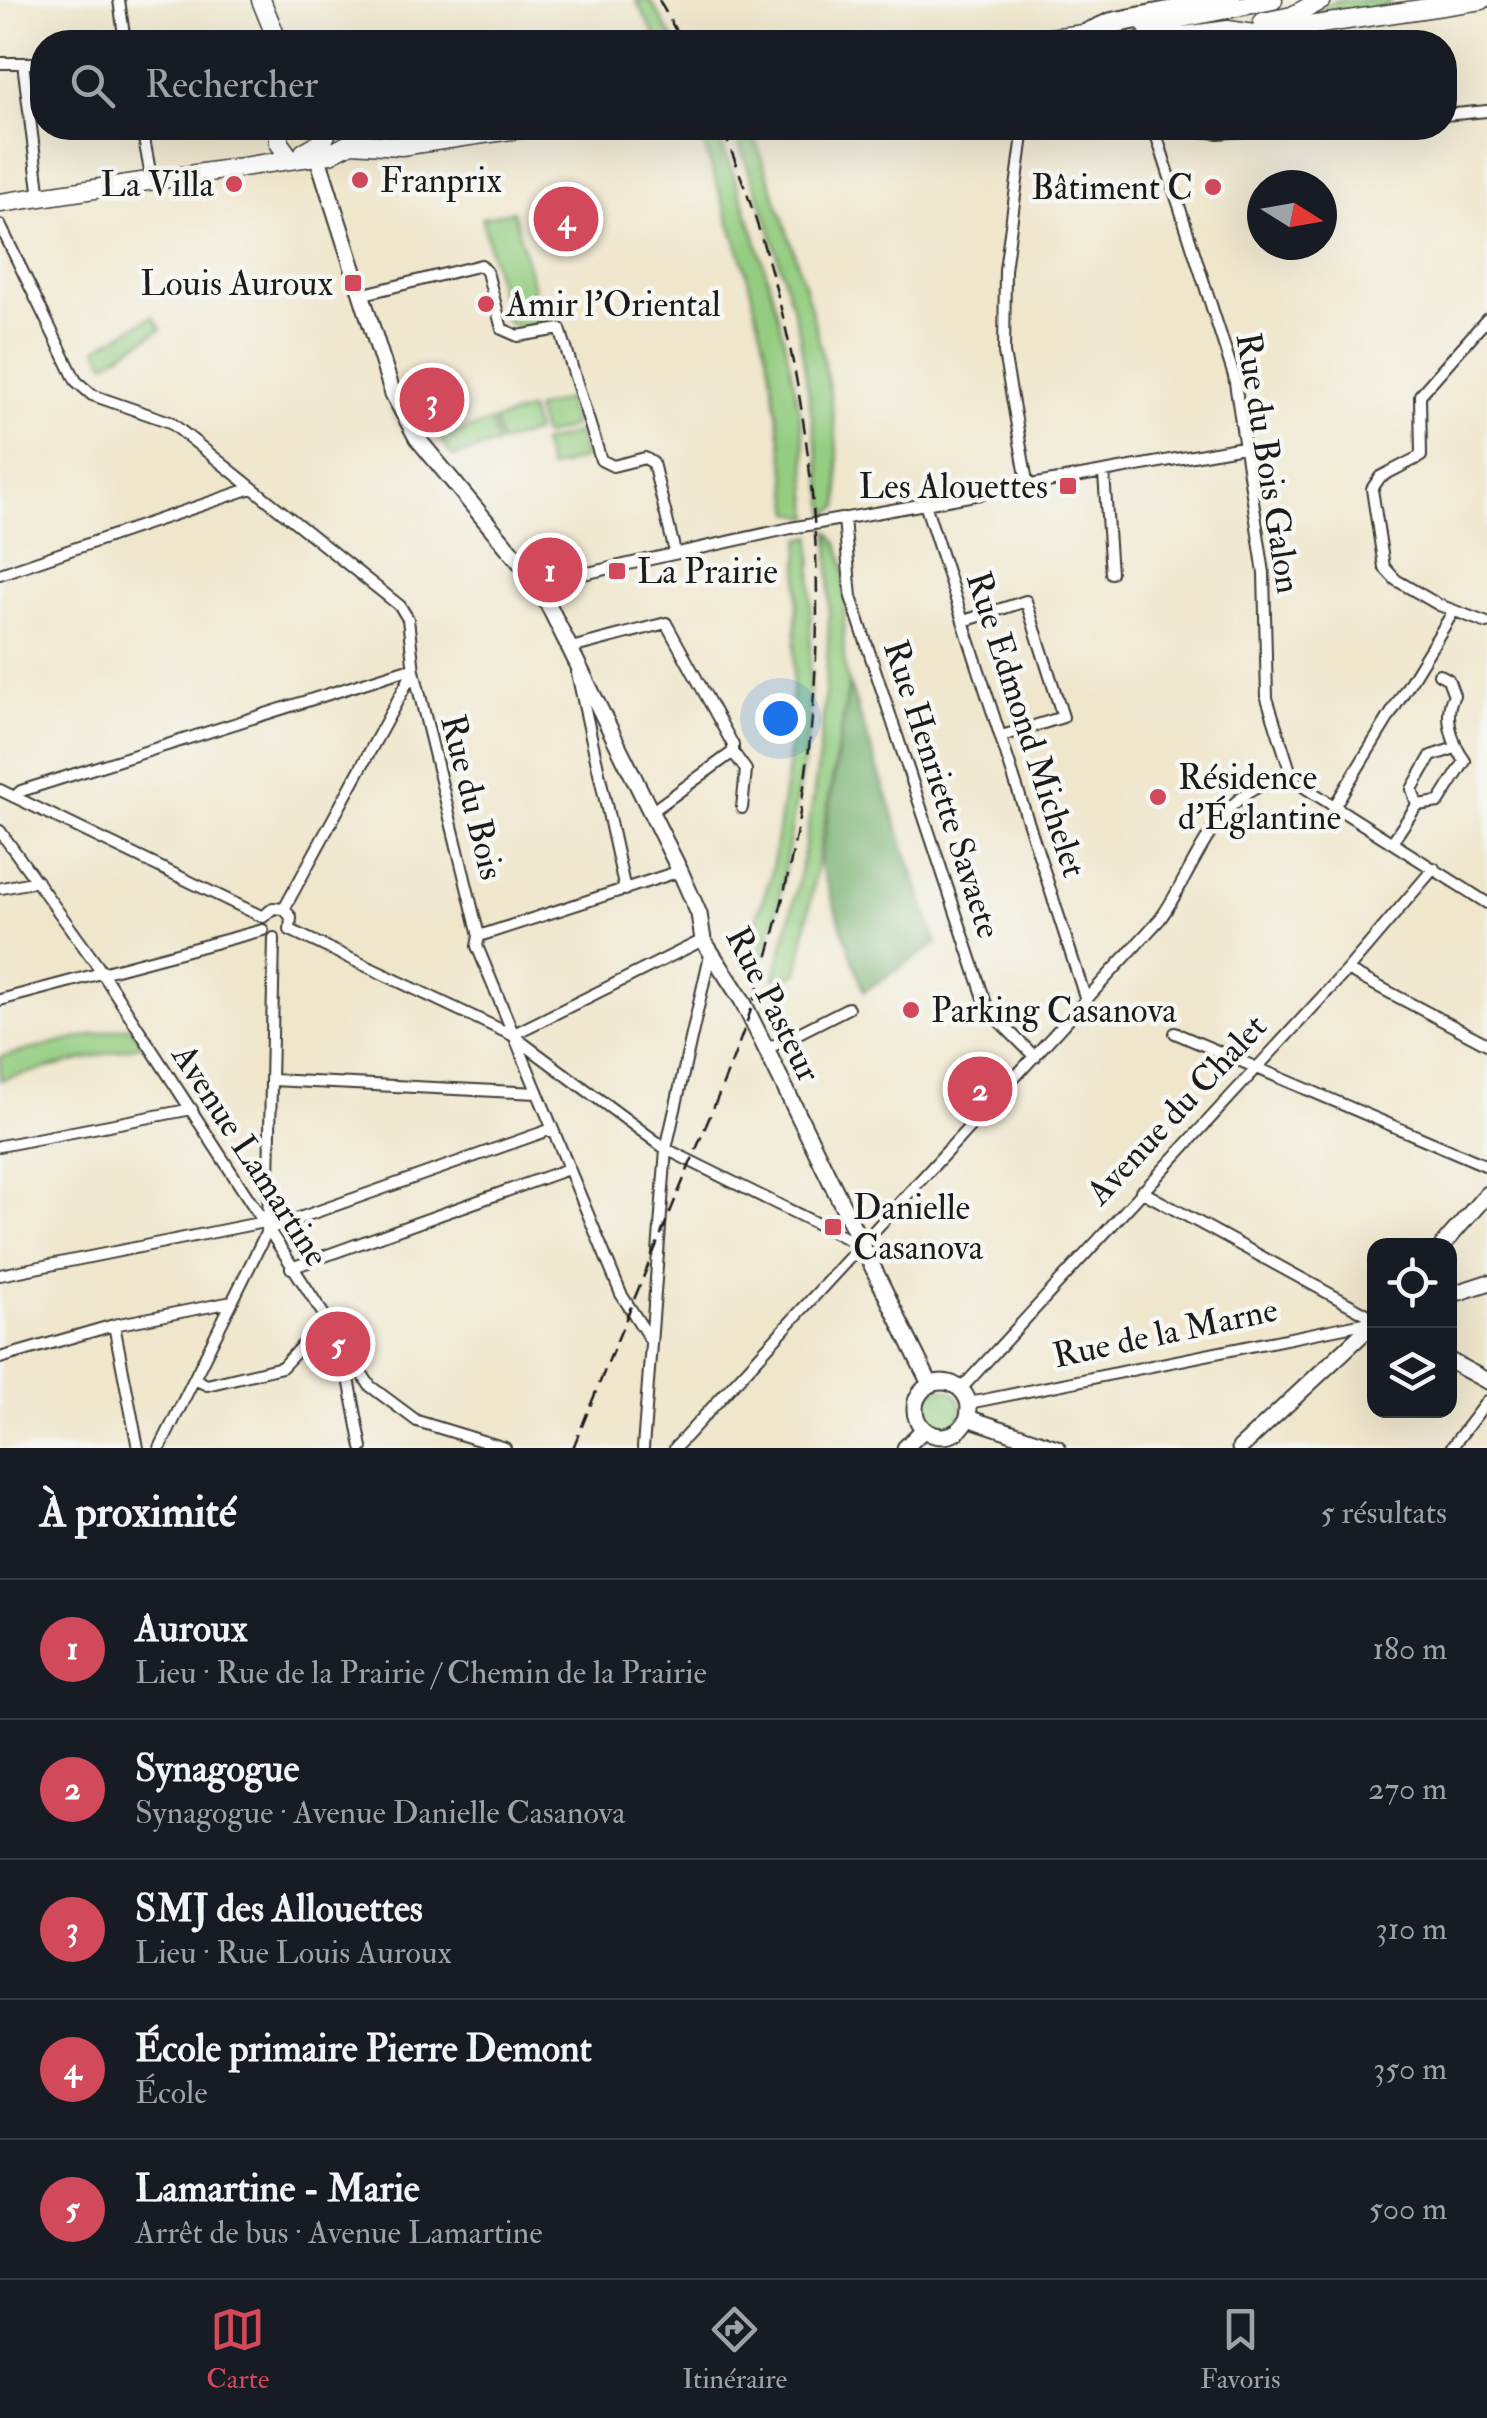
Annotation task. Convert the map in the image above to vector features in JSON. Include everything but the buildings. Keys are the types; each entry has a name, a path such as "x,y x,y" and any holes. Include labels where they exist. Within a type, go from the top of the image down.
{"highway":[{"path":"1096,30 1112,23 1230,0"}],"main road":[{"path":"252,0 264,30"},
{"path":"262,0 273,30"},
{"path":"1110,30 1212,15 1273,0"},
{"path":"1228,30 1292,16 1322,0"},
{"path":"1342,20 1395,7 1398,0"},
{"path":"1279,30 1481,0"},
{"path":"279,140 290,158"},
{"path":"290,158 323,140"},
{"path":"0,203 317,155 355,142 400,146 442,140"}],"street":[{"path":"119,0 123,30"},
{"path":"23,63 30,119"},
{"path":"0,64 30,63"},
{"path":"1457,113 1487,111"},
{"path":"33,140 40,198"},
{"path":"144,140 152,182"},
{"path":"1022,140 1005,270 1004,353 1028,487"},
{"name":"Rue du Bois Galon","path":"1158,140 1168,181 1219,320 1234,376 1264,573 1267,698 1293,780"},
{"name":"Rue Pasteur","path":"317,155 392,394 418,438 538,584 680,870 699,914 706,947 726,969 930,1384"},
{"name":"Rue du Bois","path":"0,224 76,381 92,395 170,422 400,606 408,618 414,672 478,936 477,946 625,1303 650,1342"},
{"path":"0,256 13,255"},
{"path":"360,296 473,264 487,272 502,328 518,336 560,329 601,460 613,466 645,458 654,463 675,552"},
{"path":"1487,320 1420,395 1421,456 1380,477 1371,494 1387,571 1453,612 1487,622"},
{"path":"538,584 844,518 1244,446"},
{"path":"1104,474 1110,573"},
{"path":"0,574 252,488"},
{"name":"Rue Edmond Michelet","path":"925,504 1086,1000"},
{"name":"Rue Henriette Savaete","path":"844,518 850,597 988,1010 1035,1057"},
{"path":"964,621 1026,601 1063,717 1002,736"},
{"path":"1335,804 1453,612"},
{"path":"625,890 572,648 666,623 746,770 742,808"},
{"path":"14,797 21,791 405,670 414,672 284,909"},
{"path":"1417,805 1435,804 1442,798 1465,760 1455,748 1448,706 1454,695 1448,679 1439,674"},
{"path":"1435,708 1448,706"},
{"path":"1394,841 1417,805 1412,789 1427,762 1435,752 1455,748"},
{"path":"651,812 733,752"},
{"path":"675,1448 1160,919 1218,821 1254,790 1280,780 1293,780 1487,902"},
{"path":"0,790 263,916"},
{"name":"Avenue Lamartine","path":"0,831 102,972 370,1386 417,1421 505,1448"},
{"name":"Avenue du Chalet","path":"966,1403 1141,1191 1347,970 1434,868"},
{"path":"478,936 680,870"},
{"path":"2,888 37,881"},
{"path":"263,930 263,916 272,908 284,909 291,917 290,930"},
{"path":"0,1000 263,930"},
{"path":"263,930 274,938"},
{"path":"290,930 512,1035 666,1148 862,1246"},
{"path":"274,938 290,930"},
{"path":"160,1448 266,1225 274,938"},
{"path":"512,1035 706,947"},
{"path":"643,1448 666,1148 706,947"},
{"name":"Rue Edmond Michelet","path":"1076,961 1099,986"},
{"path":"1347,970 1487,1044"},
{"path":"766,1050 848,1008"},
{"path":"1175,1033 1487,1166"},
{"path":"272,1080 537,1092"},
{"path":"0,1146 192,1109"},
{"path":"0,1275 266,1225 552,1129"},
{"path":"291,1268 568,1169"},
{"path":"1141,1191 1367,1317"},
{"path":"1449,1238 1487,1194"},
{"path":"1457,1293 1487,1283"},
{"path":"0,1358 114,1326 232,1302"},
{"path":"194,1378 207,1385 282,1367 326,1320"},
{"name":"Rue de la Marne","path":"966,1403 1367,1322"},
{"path":"114,1326 138,1448"},
{"path":"1240,1448 1367,1328"},
{"path":"350,1357 348,1373 362,1448"},
{"path":"1457,1365 1487,1381"},
{"path":"966,1403 956,1441 924,1428 915,1405 930,1384 946,1382 966,1403 1057,1448"},
{"path":"1451,1448 1487,1402"},
{"path":"904,1448 924,1428"}],"green space":[{"path":"636,0 650,0 668,30 652,30"},
{"path":"1338,0 1392,0 1385,7 1292,21"},
{"path":"702,140 720,140 768,278 803,433 811,518 792,512 770,366 745,267"},
{"path":"737,140 755,140 799,267 824,361 833,409 839,507 827,514 799,331 767,219"},
{"path":"513,211 543,322 521,329 507,322 482,218"},
{"path":"153,316 161,329 106,363 97,348"},
{"path":"566,399 574,426 543,436 535,409"},
{"path":"529,410 536,432 500,443 494,421"},
{"path":"491,422 497,444 453,457 439,438"},
{"path":"577,433 585,458 549,469 541,443"},
{"path":"829,532 843,564 844,648 849,683 798,972 786,979 774,978 801,868 819,757 828,645"},
{"path":"812,536 809,728 778,906 759,970 746,950 771,875 788,768 801,539"},
{"path":"849,683 937,944 864,991 820,865"},
{"path":"130,1026 142,1045 0,1080 0,1057"},
{"path":"942,1389 956,1395 962,1409 956,1423 942,1429 928,1423 922,1409 928,1395"}],"railway":[{"path":"659,0 675,30"},
{"path":"573,1448 751,1009 787,878 806,770 816,662 816,553 807,445 788,338 760,232 726,140"}],"place":[{"name":"Franprix","path":"360,180"},
{"name":"La Villa","path":"234,184"},
{"name":"Bâtiment C","path":"1213,187"},
{"name":"École primaire Pierre Demont","path":"566,219"},
{"name":"Louis Auroux","path":"353,283"},
{"name":"Amir l'Oriental","path":"486,304"},
{"name":"SMJ des Allouettes","path":"432,400"},
{"name":"Les Alouettes","path":"1068,486"},
{"name":"Auroux","path":"550,570"},
{"name":"La Prairie","path":"617,571"},
{"name":"Résidence d'Églantine","path":"1158,797"},
{"name":"Parking Casanova","path":"911,1010"},
{"name":"Synagogue","path":"980,1089"},
{"name":"Danielle Casanova","path":"833,1227"},
{"name":"Lamartine - Marie","path":"338,1344"}]}
